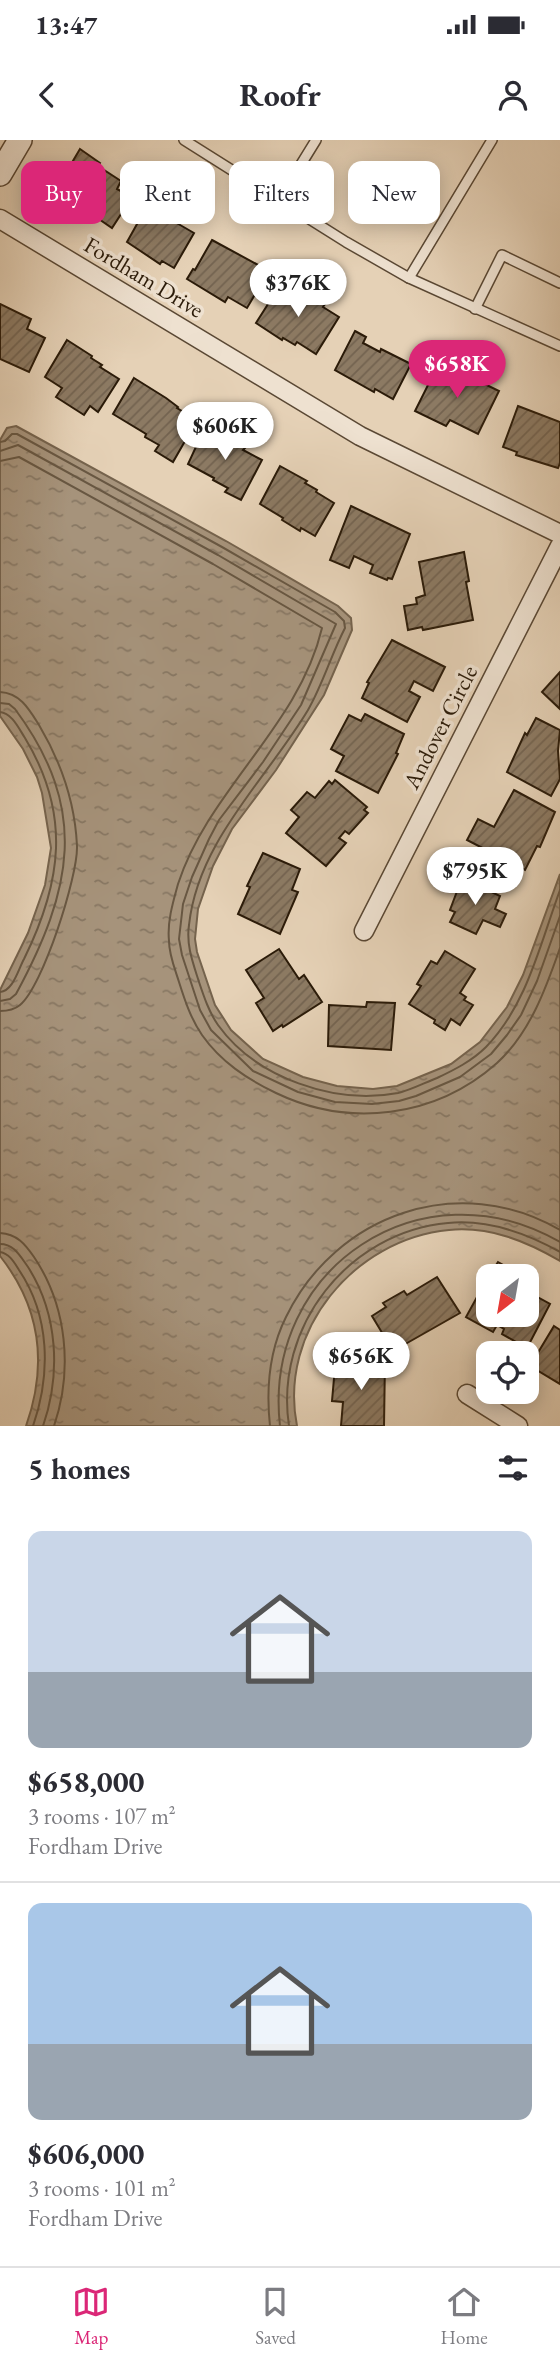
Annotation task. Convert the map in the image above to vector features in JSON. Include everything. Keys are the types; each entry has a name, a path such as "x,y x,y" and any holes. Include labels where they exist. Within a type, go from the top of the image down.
{"street":[{"path":"0,174 20,140"},
{"name":"Fordham Drive","path":"0,219 360,436 560,534"},
{"name":"Andover Circle","path":"364,931 560,546"},
{"path":"467,1394 518,1426"}],"lane":[{"path":"184,140 229,168"},
{"path":"303,161 316,140"},
{"path":"409,278 492,140"},
{"path":"319,224 409,278 560,346"},
{"path":"475,309 502,255 560,283"}],"water":[{"path":"16,426 226,541 338,606 351,618 352,630 324,695 276,770 232,829 213,866 198,909 195,939 197,952 215,1005 231,1030 263,1059 303,1077 337,1086 373,1089 397,1086 451,1064 480,1042 507,1007 523,975 560,874 560,1261 507,1237 464,1229 414,1237 382,1251 354,1271 330,1296 312,1325 299,1357 294,1391 297,1426 26,1426 37,1381 37,1337 24,1296 0,1256 0,990 28,933 45,885 51,848 37,777 23,749 0,716 0,440 7,428"}],"building":[{"path":"80,149 97,161 73,161"},
{"path":"106,171 120,180 117,189 120,191 120,216 112,228 106,224"},
{"path":"137,224 178,224 194,233 174,268 162,261 160,264 127,242"},
{"path":"212,240 260,266 267,274 247,308 228,297 225,302 187,279"},
{"path":"282,282 312,300 313,297 325,304 323,307 339,317 316,354 297,342 295,345 283,338 282,340 256,323"},
{"path":"0,304 31,319 27,329 45,338 29,372 0,359"},
{"path":"355,331 366,337 363,343 411,364 393,399 375,389 374,392 335,370"},
{"path":"67,340 92,356 91,358 102,365 100,367 119,379 98,412 90,406 84,415 56,397 62,388 45,377"},
{"path":"438,365 456,374 458,371 499,391 478,434 450,420 446,426 415,411"},
{"path":"134,378 197,420 173,462 155,451 159,445 145,437 146,434 113,414"},
{"path":"518,406 560,422 558,468 516,455 517,452 503,447"},
{"path":"206,425 234,439 233,441 245,448 243,450 262,460 241,500 225,492 228,488 213,480 214,478 188,464"},
{"path":"280,466 307,481 305,483 317,490 316,492 334,503 315,536 301,528 300,531 260,504"},
{"path":"351,506 410,534 392,579 387,580 370,573 373,565 354,556 349,568 330,560"},
{"path":"464,552 473,620 423,630 422,627 408,630 404,606 417,604 416,598 425,595 419,562"},
{"path":"392,640 445,667 433,691 414,681 409,691 420,697 407,722 362,698 369,683 367,682"},
{"path":"560,672 560,709 542,692"},
{"path":"365,714 404,734 396,753 398,754 378,793 336,771 344,756 331,749 349,715 361,721"},
{"path":"536,718 560,730 560,779 551,796 507,772 525,733 527,735"},
{"path":"335,780 367,807 364,810 368,813 349,834 345,831 339,838 346,843 326,866 286,833 299,817 291,810 307,792 315,798 329,781 332,784"},
{"path":"514,790 555,812 540,847 537,846 525,870 467,840 478,819 494,827"},
{"path":"263,853 300,869 292,890 298,892 280,934 238,914 250,887 247,886"},
{"path":"462,878 500,896 495,909 506,914 500,927 483,920 476,934 450,922 455,912 450,910"},
{"path":"279,949 299,979 304,975 322,1002 273,1031 256,1003 264,998 246,970"},
{"path":"445,951 475,969 460,993 466,997 464,1000 473,1005 460,1025 451,1019 445,1030 434,1023 435,1020 409,1004 421,986 417,984 431,961 437,964"},
{"path":"367,1002 395,1003 391,1050 328,1046 329,1005 366,1007"},
{"path":"437,1277 460,1313 393,1351 372,1316 386,1307 383,1303 404,1291 407,1295"},
{"path":"539,1298 550,1304 539,1325"},
{"path":"476,1299 476,1323 466,1317"},
{"path":"554,1326 560,1330 560,1384 539,1371 539,1351"},
{"path":"500,1327 538,1327 531,1341 514,1341 502,1334 504,1329"},
{"path":"348,1357 385,1360 384,1426 341,1426 343,1402 332,1401 335,1367 347,1368"}]}
